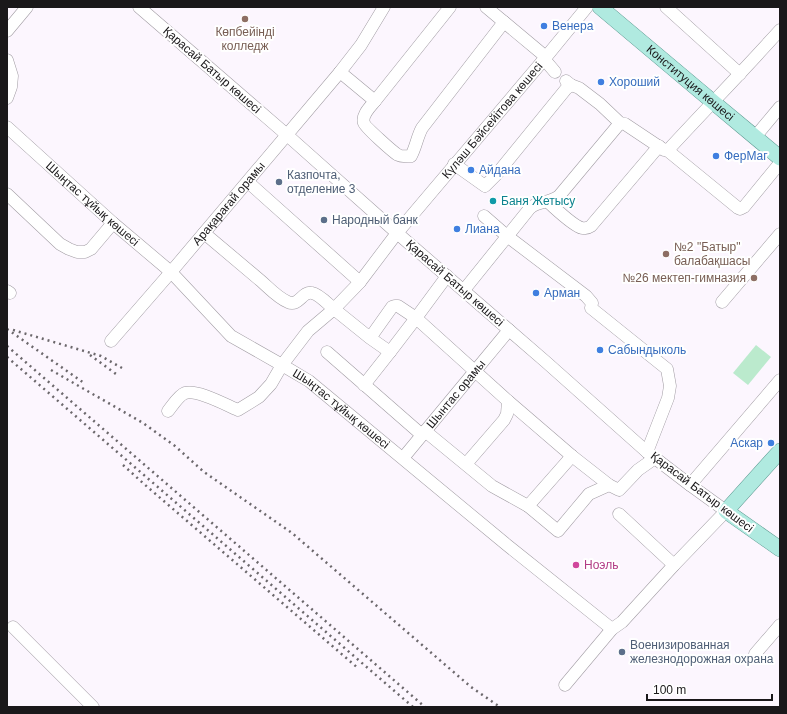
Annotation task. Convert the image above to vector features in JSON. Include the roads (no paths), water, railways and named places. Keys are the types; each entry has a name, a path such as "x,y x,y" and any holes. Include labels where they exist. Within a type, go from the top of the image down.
{"main road":[{"name":"Конституция көшесі","path":"600,7 780,158"},
{"path":"726,511 780,451"},
{"name":"Қарасай Батыр көшесі","path":"726,511 780,549"}],"street":[{"path":"7,31 27,7"},
{"name":"Қарасай Батыр көшесі","path":"139,7 651,455 690,486 726,511"},
{"name":"Арақарағай орамы","path":"112,341 340,72 361,45 384,7"},
{"path":"450,7 365,114 363,120 364,124 398,155 411,156 422,128 504,22"},
{"path":"486,7 545,58 555,72"},
{"name":"Күләш Бәйсейітова көшесі","path":"168,411 181,395 185,393 192,392 210,397 238,410 259,397 271,384 282,365 308,332 334,309 360,282 397,233 587,7"},
{"path":"666,7 740,74"},
{"path":"663,148 669,149 780,30"},
{"path":"7,60 12,76 11,87 7,98"},
{"path":"340,72 375,101"},
{"path":"454,164 485,186 496,175 566,89 568,83 579,88 600,104 620,123 625,124 663,148 740,209 744,207 780,163"},
{"path":"755,137 780,107"},
{"path":"464,290 530,208 534,204 548,202 559,196 620,123"},
{"name":"Шыңтас тұйық көшесі","path":"7,127 113,223 171,272 231,336 309,381 507,545 612,629"},
{"path":"548,202 578,227 584,229 588,228 663,148"},
{"path":"248,182 360,282"},
{"path":"7,194 60,244 77,252 85,252 91,249 113,223"},
{"path":"370,338 392,307 398,306 416,318 508,401 572,456 609,485 619,490 638,470 651,455 668,398 670,386 667,369 591,308 592,303 586,296 507,236 484,216"},
{"path":"204,233 276,294 289,303 293,304 308,293 313,293 390,352"},
{"path":"722,302 780,234"},
{"path":"364,384 447,276"},
{"name":"Шынтас орамы","path":"403,458 509,330"},
{"path":"327,352 424,433 466,464 492,486 528,506 558,531 589,494 609,485"},
{"path":"690,486 780,380"},
{"path":"466,464 504,420 507,414 508,401"},
{"path":"528,506 572,456"},
{"path":"565,685 612,629 622,622 726,511"},
{"path":"619,514 674,565"},
{"path":"755,654 780,625"},
{"path":"13,627 94,707"}],"railway":[{"path":"7,329 84,383"},
{"path":"13,330 101,356 122,368"},
{"path":"7,346 425,707"},
{"path":"90,355 116,374"},
{"path":"7,357 413,707"},
{"path":"51,370 143,423 175,446 204,472 292,533 471,687 500,707"},
{"path":"123,465 359,669"}],"place":[{"name":"Көпбейінді колледж","path":"245,19"},
{"name":"Венера","path":"544,26"},
{"name":"Хороший","path":"601,82"},
{"name":"ФерМаг","path":"716,156"},
{"name":"Айдана","path":"471,170"},
{"name":"Казпочта, отделение 3","path":"279,182"},
{"name":"Баня Жетысу","path":"493,201"},
{"name":"Народный банк","path":"324,220"},
{"name":"Лиана","path":"457,229"},
{"name":"№2 \"Батыр\" балабақшасы","path":"666,254"},
{"name":"№26 мектеп-гимназия","path":"754,278"},
{"name":"Арман","path":"536,293"},
{"name":"Сабындыколь","path":"600,350"},
{"name":"Аскар","path":"771,443"},
{"name":"Ноэль","path":"576,565"},
{"name":"Военизированная железнодорожная охрана","path":"622,652"}]}
